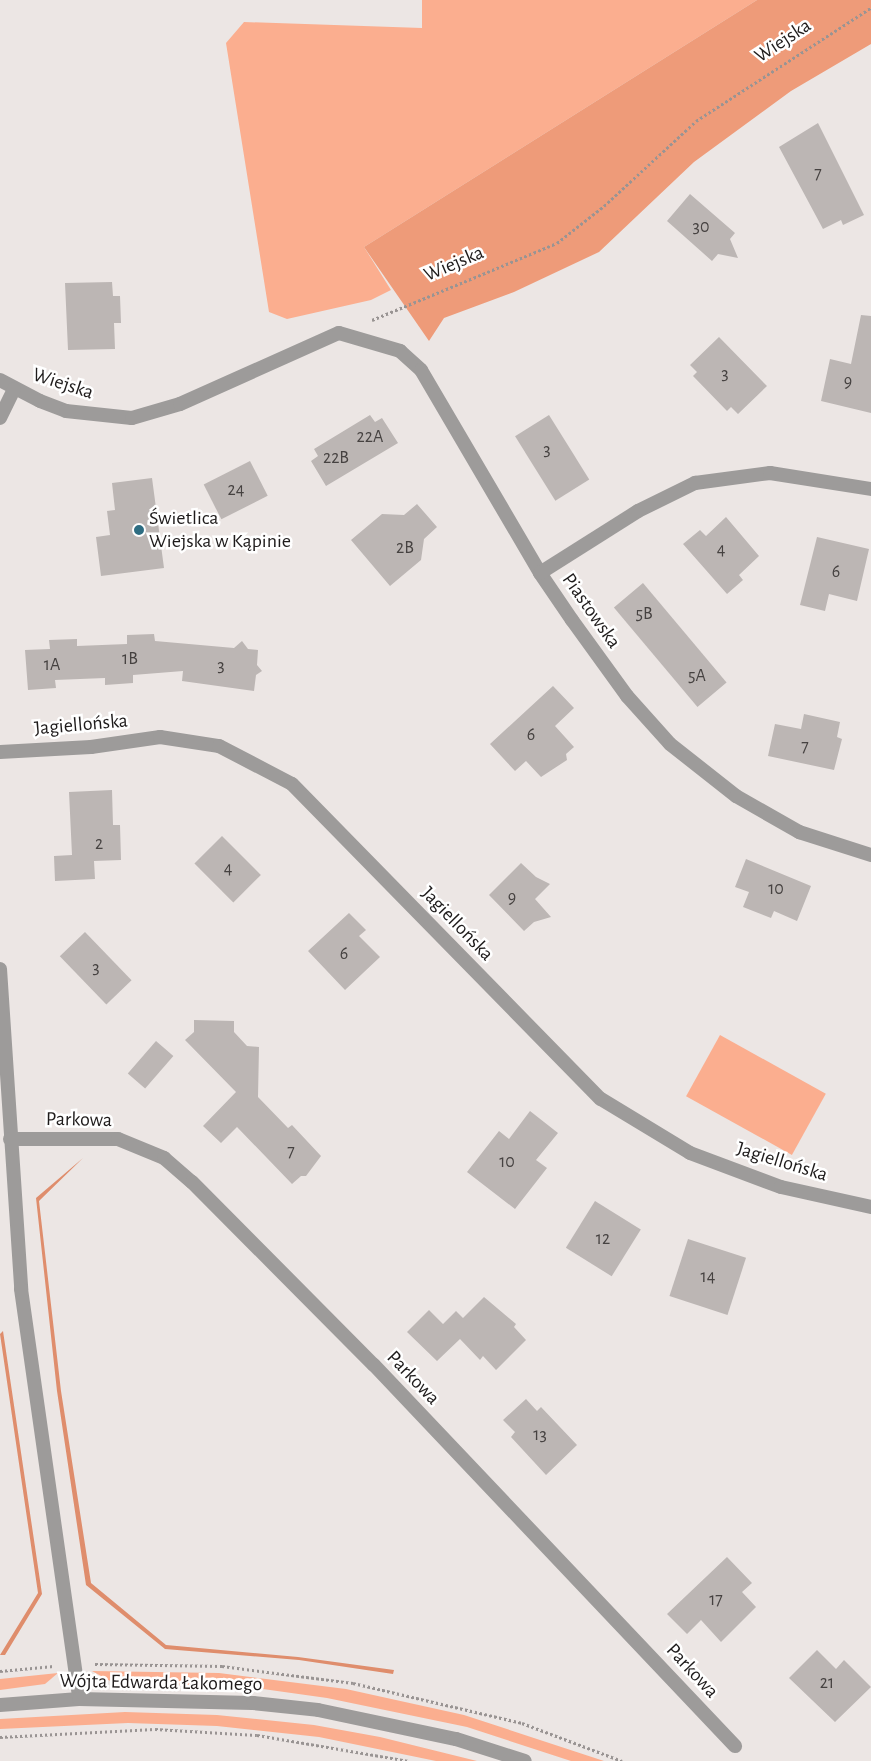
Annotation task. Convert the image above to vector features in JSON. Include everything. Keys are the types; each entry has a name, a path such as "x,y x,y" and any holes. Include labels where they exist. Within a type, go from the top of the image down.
{"street":[{"name":"Wiejska","path":"0,380 14,389 66,411 132,418 180,404 339,334"},
{"name":"Piastowska","path":"339,334 400,351 421,370 540,573 627,696 670,744 698,770 736,796 799,832 871,855"},
{"path":"0,418 14,389"},
{"path":"540,573 638,511 694,483 770,474 871,489"},
{"name":"Jagiellońska","path":"0,752 91,747 160,737 219,746 292,784 601,1099 690,1153 781,1187 871,1207"},
{"path":"0,969 20,1289 79,1699"},
{"name":"Parkowa","path":"10,1139 118,1139 164,1158 192,1182 374,1365 735,1746"},
{"name":"Wójta Edwarda Łakomego","path":"0,1705 79,1699 191,1699 318,1710 456,1739 525,1761"}],"path":[{"name":"Wiejska","path":"339,334 557,243 604,206 696,121 871,8"},
{"path":"88,1664 222,1666 353,1683 522,1723 622,1761"},
{"path":"0,1671 63,1666"},
{"path":"0,1736 114,1729 164,1729 257,1735 409,1761"}],"shaded area":[{"path":"422,0 757,0 364,247 391,290 371,300 287,319 269,312 226,43 244,22 422,28"},
{"path":"757,0 871,0 871,44 791,91 694,162 599,252 514,292 444,318 429,341 364,247"},
{"path":"720,1035 826,1094 792,1155 686,1096"},
{"path":"83,1158 39,1201 61,1391 91,1583 166,1645 298,1657 394,1670 393,1674 299,1660 165,1649 86,1585 57,1391 36,1198"},
{"path":"3,1331 42,1594 5,1655 0,1655 38,1593 0,1334"},
{"path":"92,1671 219,1673 346,1689 464,1715 604,1761 571,1761 467,1727 327,1698 248,1687 112,1682"},
{"path":"58,1673 45,1684 0,1690 0,1679"},
{"path":"125,1712 217,1715 314,1725 380,1737 477,1761 436,1761 319,1737 217,1726 128,1723 0,1729 0,1719"}],"building":[{"path":"818,123 864,215 843,225 841,220 823,229 779,147"},
{"path":"690,194 735,233 730,239 738,258 718,254 712,261 667,221"},
{"path":"112,282 113,296 120,296 121,323 114,323 115,349 68,350 65,283"},
{"path":"861,315 871,316 871,413 821,401 830,359 851,364"},
{"path":"719,337 767,386 738,414 731,407 727,411 693,376 697,372 690,365"},
{"path":"370,415 375,422 382,418 398,443 326,486 311,461 318,456 314,449"},
{"path":"549,415 589,479 555,501 515,436"},
{"path":"250,461 268,496 221,519 204,485"},
{"name":"Świetlica Wiejska w Kąpinie","path":"152,478 164,568 101,576 96,537 110,535 107,511 115,510 112,483"},
{"path":"417,504 437,527 424,539 421,560 390,586 351,540 382,514 404,515"},
{"path":"726,517 759,556 739,575 743,580 727,594 683,544 700,530 706,536"},
{"path":"817,537 869,549 857,601 829,594 825,611 800,605"},
{"path":"643,583 727,683 697,707 614,607"},
{"path":"154,634 155,641 234,648 242,641 248,649 258,650 257,665 262,671 256,675 254,691 182,681 183,671 133,675 133,683 105,685 105,678 55,680 56,688 28,690 25,650 50,649 49,640 77,639 77,646 127,644 127,635"},
{"path":"553,686 574,708 555,726 574,747 566,754 567,760 541,777 526,761 515,771 490,744"},
{"path":"804,714 840,722 837,737 842,739 834,770 768,756 775,724 801,729"},
{"path":"112,790 113,825 120,825 121,860 94,861 95,879 55,881 54,856 72,855 69,792"},
{"path":"222,836 261,875 233,902 194,864"},
{"path":"746,859 811,886 797,921 774,911 771,918 743,907 749,892 735,887"},
{"path":"521,863 536,877 550,884 535,899 551,917 534,922 524,931 489,895"},
{"path":"349,913 366,930 359,936 380,957 345,990 308,951"},
{"path":"85,932 132,980 106,1005 60,956"},
{"path":"194,1020 234,1021 234,1032 247,1046 259,1047 258,1097 288,1128 292,1125 321,1156 306,1176 301,1176 292,1184 237,1127 221,1143 203,1126 236,1092 185,1040 194,1032"},
{"path":"156,1041 173,1056 145,1089 128,1073"},
{"path":"530,1111 558,1133 536,1160 547,1168 515,1209 467,1172 499,1131 509,1139"},
{"path":"595,1201 641,1230 612,1276 566,1248"},
{"path":"688,1239 746,1258 727,1315 669,1296"},
{"path":"484,1297 516,1324 514,1327 526,1340 496,1370 483,1356 480,1360 460,1339 437,1361 407,1332 429,1310 443,1324 456,1311 463,1318"},
{"path":"526,1399 537,1411 541,1407 577,1445 546,1475 511,1437 515,1432 503,1420"},
{"path":"727,1557 752,1583 742,1592 756,1607 721,1642 701,1620 687,1634 667,1614"},
{"path":"817,1650 836,1669 844,1660 871,1687 835,1722 789,1678"}],"place":[{"name":"Świetlica Wiejska w Kąpinie","path":"139,530"}]}
